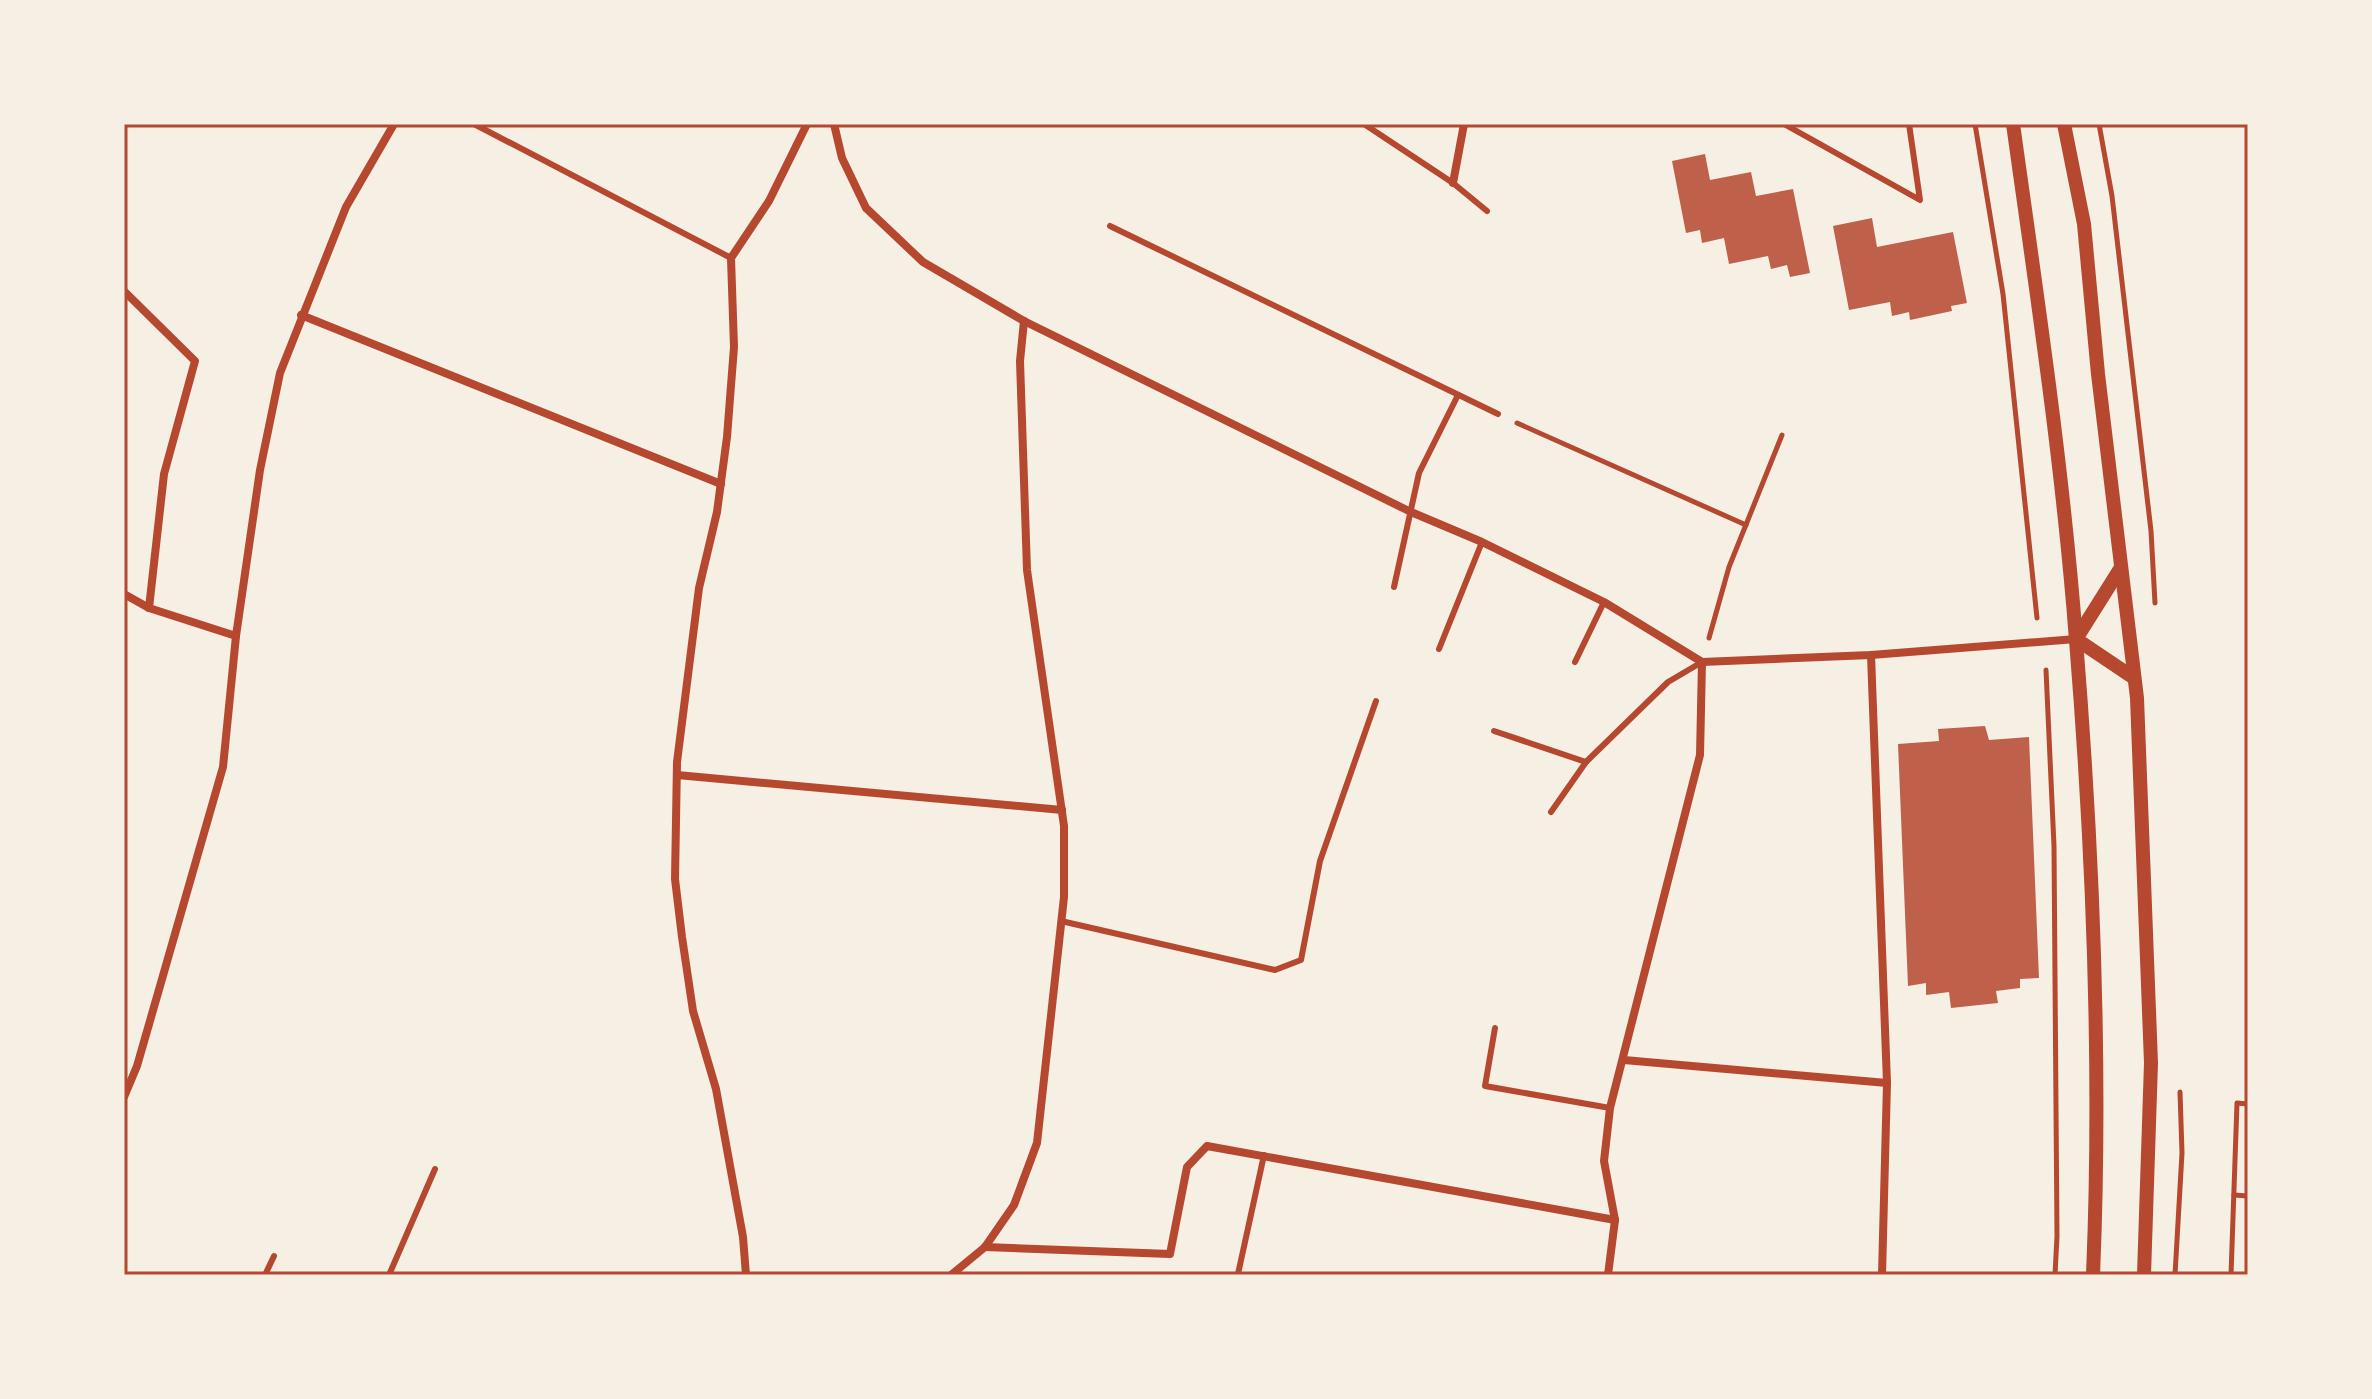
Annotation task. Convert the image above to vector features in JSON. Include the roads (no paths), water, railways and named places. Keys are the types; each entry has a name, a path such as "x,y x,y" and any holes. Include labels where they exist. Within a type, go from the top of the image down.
{"street":[{"path":"124,1097 137,1066 223,767 236,636 260,470 280,373 346,207 394,124"},
{"path":"746,1275 743,1237 716,1089 693,1011 682,937 675,879 677,775 699,588 721,484 734,347 731,258 769,201 807,124"},
{"path":"834,124 842,158 866,208 923,262 1024,321 1411,512 1482,542 1604,602 1702,662 1871,655 2076,639 2134,678"},
{"path":"1453,183 1464,124"},
{"path":"2013,124 2055,437 2076,639 2093,942 2096,1083 2093,1275"},
{"path":"2064,124 2084,224 2137,714 2151,1049 2144,1275"},
{"path":"124,291 195,361 164,474 149,608"},
{"path":"301,315 721,484"},
{"path":"951,1275 985,1247 1014,1205 1037,1143 1064,897 1064,826 1027,570 1020,361 1024,321"},
{"path":"2076,639 2120,569"},
{"path":"124,594 149,608 236,636"},
{"path":"1871,655 1887,1083 1882,1275"},
{"path":"1608,1275 1615,1220 1604,1161 1610,1108 1700,755 1702,662"},
{"path":"677,775 1062,810"},
{"path":"1624,1060 1887,1083"},
{"path":"985,1247 1170,1254 1187,1167 1207,1146 1615,1220"}],"lane":[{"path":"474,124 731,258"},
{"path":"1364,124 1453,183 1487,211"},
{"path":"1784,124 1920,200 1909,124"},
{"path":"1110,226 1498,414"},
{"path":"1394,587 1419,473 1458,395"},
{"path":"1439,649 1482,542"},
{"path":"1575,662 1604,602"},
{"path":"1551,812 1586,762 1668,682 1702,662"},
{"path":"1061,921 1275,970 1301,960 1320,861 1376,701"},
{"path":"1494,731 1586,762"},
{"path":"1495,1028 1485,1086 1610,1108"},
{"path":"1238,1274 1264,1155"},
{"path":"389,1275 435,1169"},
{"path":"265,1275 274,1256"}]}
